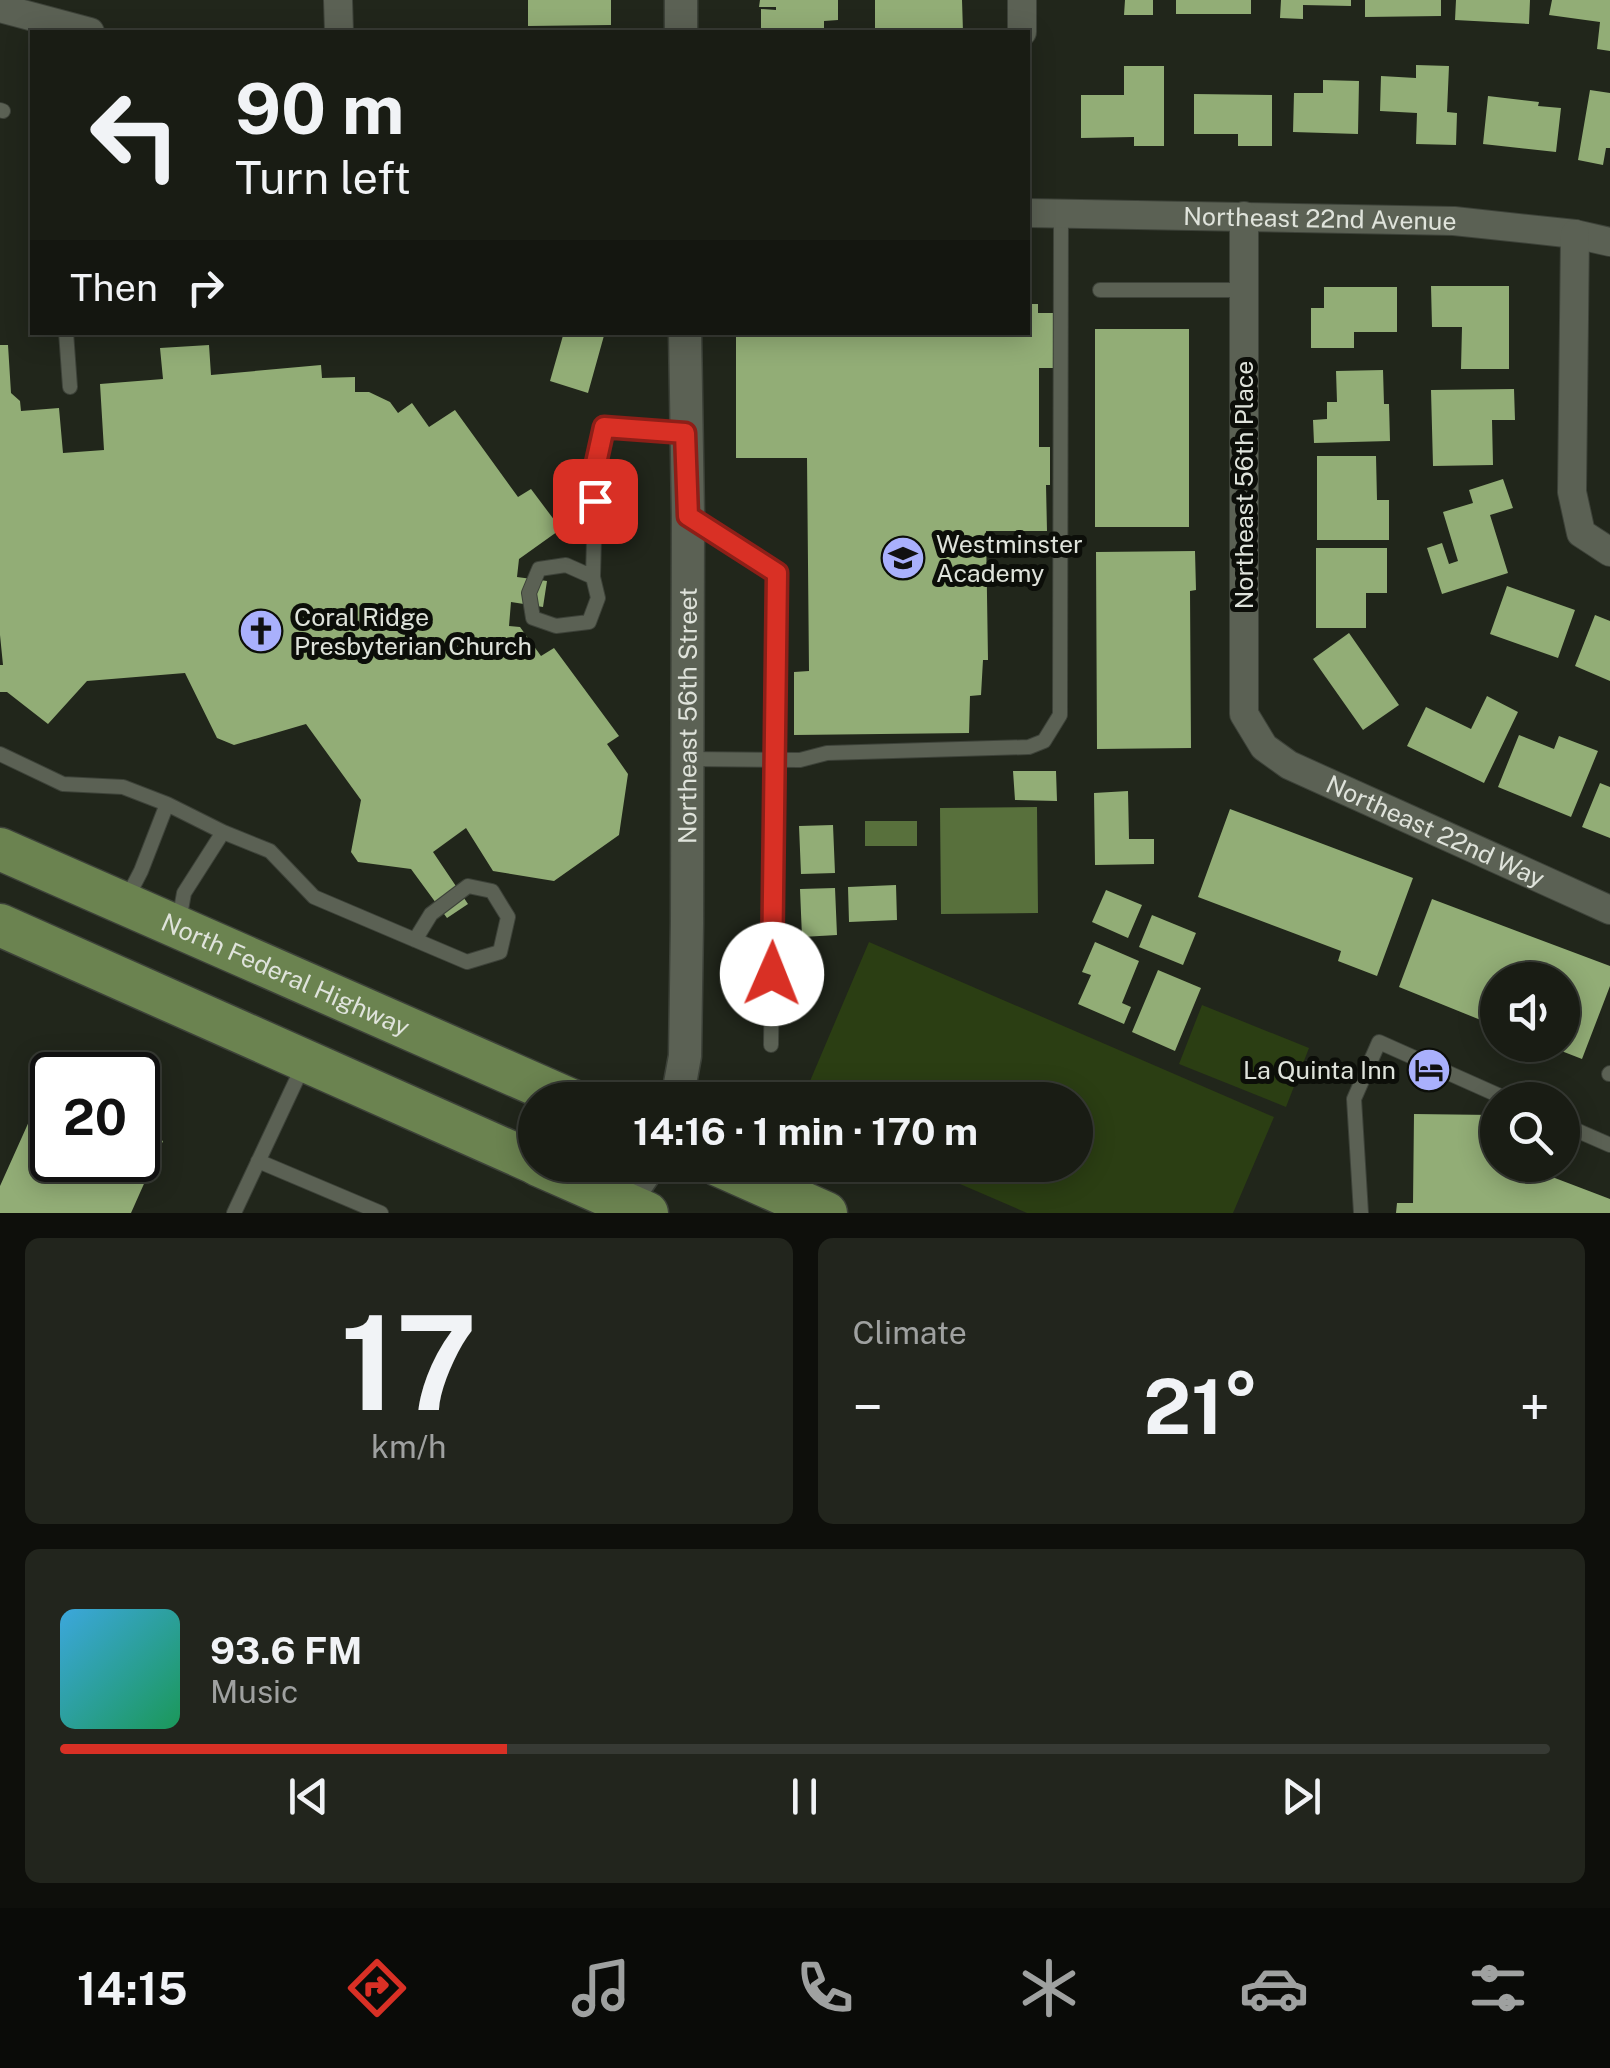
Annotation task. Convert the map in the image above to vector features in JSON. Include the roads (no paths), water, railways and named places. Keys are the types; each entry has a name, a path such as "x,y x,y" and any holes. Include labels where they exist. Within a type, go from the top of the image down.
{"main road":[{"name":"North Federal Highway","path":"0,849 530,1082"},
{"path":"0,925 518,1156"},
{"path":"573,1182 629,1210"},
{"path":"756,1182 826,1213"}],"street":[{"path":"338,0 339,30"},
{"path":"681,0 682,30"},
{"path":"1022,0 1022,30"},
{"path":"0,8 82,30"},
{"name":"Northeast 22nd Avenue","path":"1030,213 1454,220 1575,234 1610,242"},
{"name":"Northeast 56th Place","path":"1244,216 1244,714 1264,747"},
{"path":"1575,234 1572,492 1581,532 1610,552"},
{"name":"Northeast 56th Street","path":"680,1082 685,1056 685,335"},
{"name":"Northeast 22nd Way","path":"1264,747 1289,765 1610,910"},
{"path":"629,1210 642,1182"}],"lane":[{"path":"686,759 800,760 827,753 1029,747 1044,740 1060,716 1061,214"},
{"path":"1100,290 1244,290"},
{"path":"66,335 70,387"},
{"path":"593,577 566,565 539,569 529,592 533,618 556,626 588,622 598,598 593,577 596,463 604,427 685,433"},
{"path":"688,516 777,573 772,1045"},
{"path":"0,754 64,784 123,787 167,804 270,851 314,897 415,940 467,962 500,952 508,917 492,891 468,886 431,914 415,940"},
{"path":"124,902 141,872 167,804"},
{"path":"178,926 184,893 223,832"},
{"path":"1361,1213 1354,1099 1379,1042 1480,1087"},
{"path":"234,1213 305,1061"},
{"path":"1580,1132 1610,1145"},
{"path":"258,1161 381,1213"}],"place":[{"name":"Westminster Academy","path":"903,558"},
{"name":"Coral Ridge Presbyterian Church","path":"261,631"},
{"name":"La Quinta Inn","path":"1429,1070"}]}
